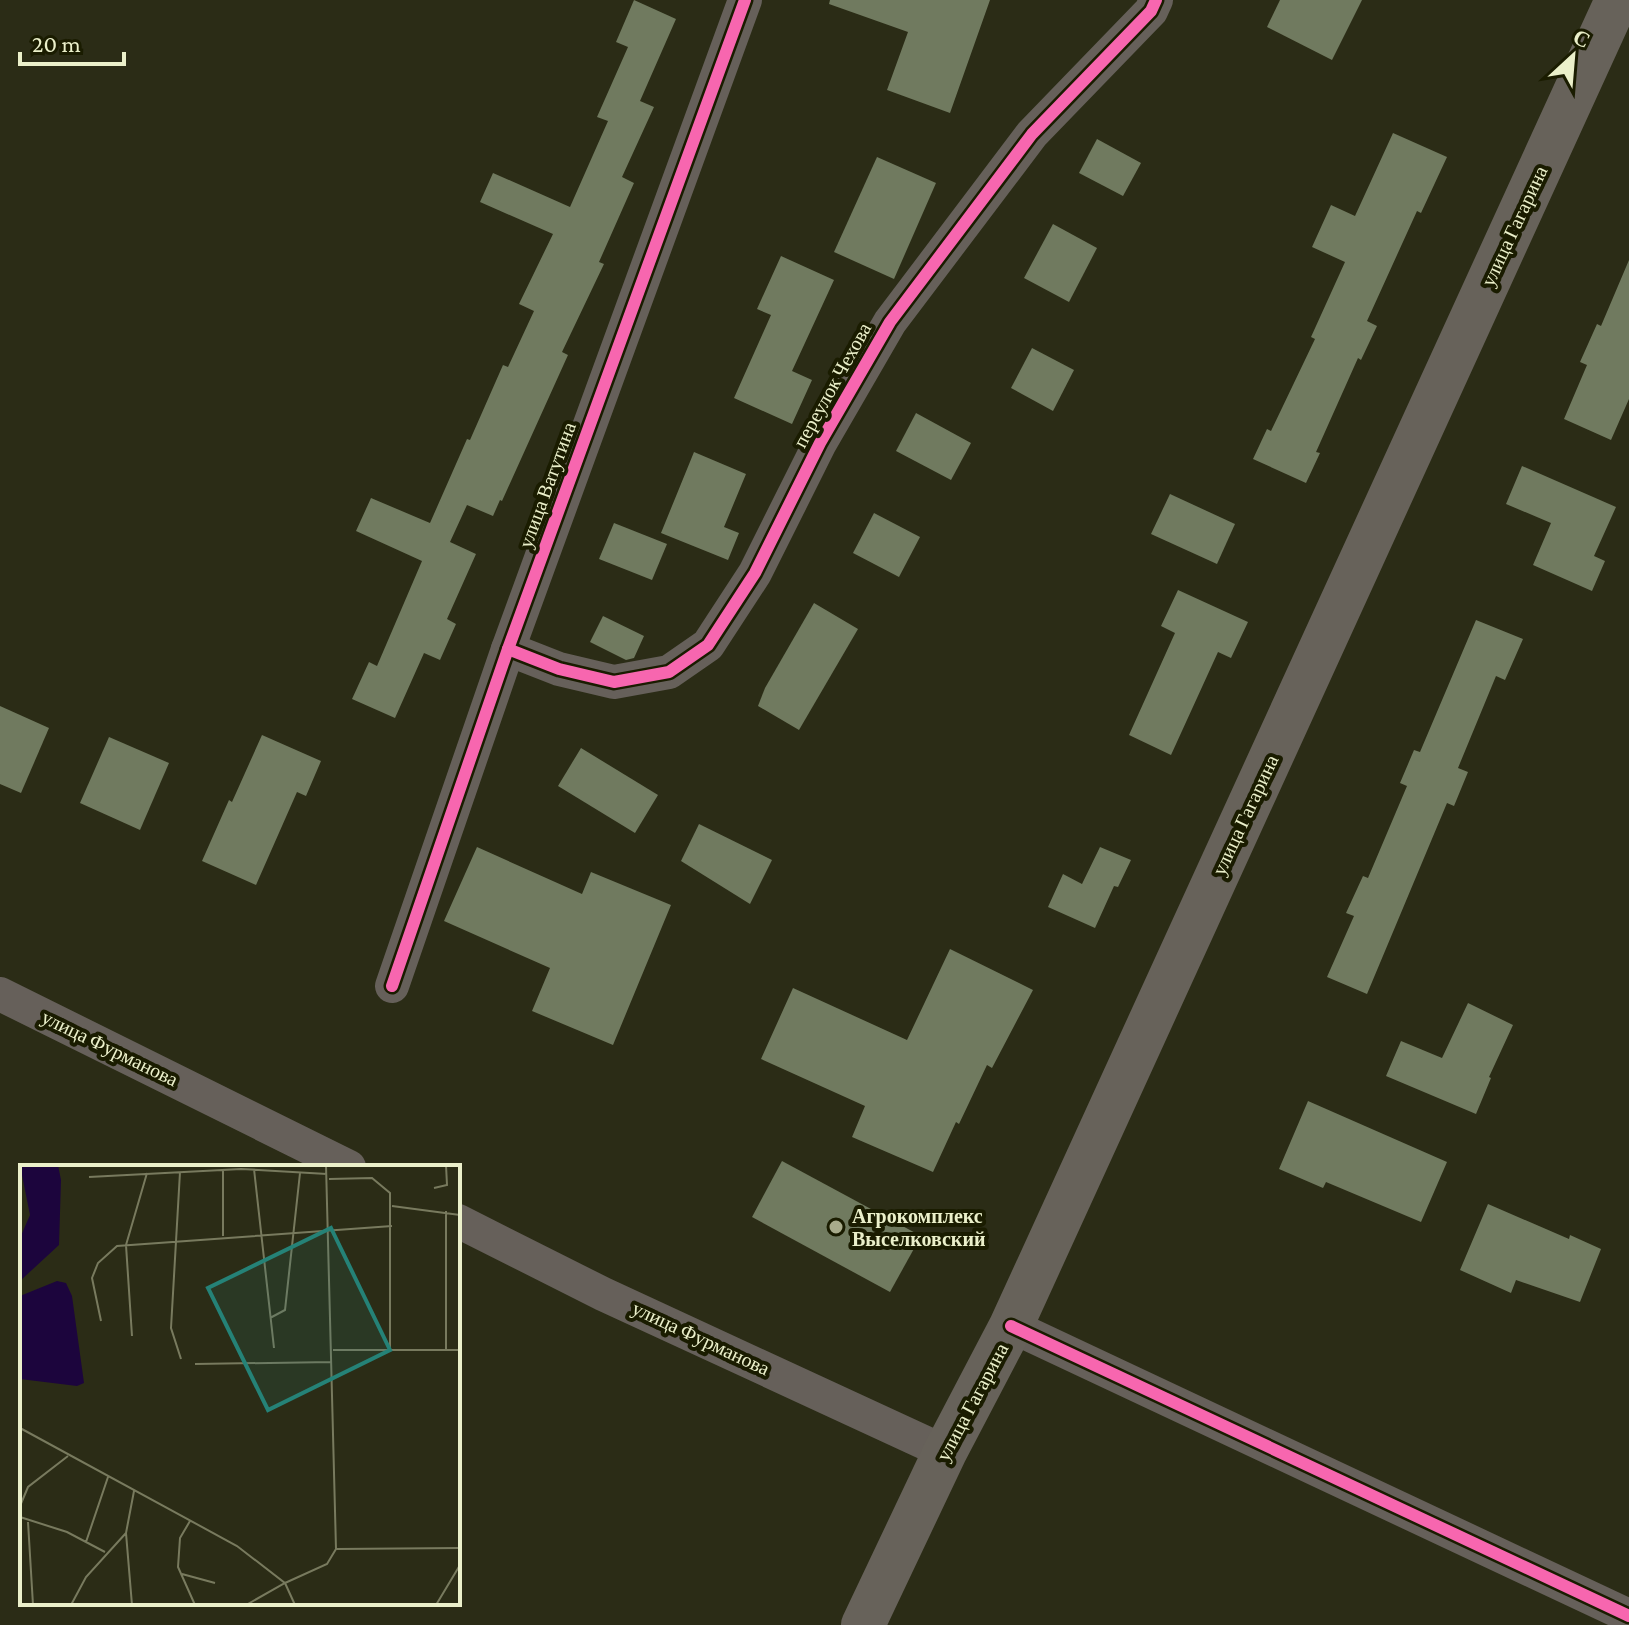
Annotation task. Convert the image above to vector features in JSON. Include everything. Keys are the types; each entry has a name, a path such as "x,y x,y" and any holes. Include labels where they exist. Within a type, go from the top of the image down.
{"main road":[{"name":"улица Гагарина","path":"863,1625 945,1452 1011,1326 1619,0"}],"street":[{"name":"улица Ватутина","path":"392,986 508,649 745,0"},
{"name":"переулок Чехова","path":"508,649 559,669 614,682 669,672 708,645 755,573 820,443 890,322 1032,134 1151,11 1156,0"},
{"path":"1619,0 1629,4"},
{"name":"улица Фурманова","path":"0,994 345,1165"},
{"name":"улица Фурманова","path":"460,1222 603,1294 945,1452"},
{"path":"1011,1326 1629,1615"}],"building":[{"path":"634,0 676,19 640,101 654,107 622,177 634,183 599,262 604,264 562,352 568,355 502,501 493,516 467,505 450,542 476,554 447,619 456,624 440,660 424,653 395,718 352,699 369,662 377,666 422,561 356,531 371,498 430,523 503,365 508,367 534,311 519,304 553,234 480,202 493,173 570,207 608,121 597,117 628,47 616,42"},
{"path":"830,0 990,0 950,113 887,90 908,32 829,4"},
{"path":"1280,0 1362,0 1332,60 1267,27"},
{"path":"1393,133 1447,157 1421,213 1417,211 1367,321 1377,326 1361,360 1358,358 1316,452 1320,453 1306,483 1253,459 1267,429 1271,431 1315,339 1311,337 1345,262 1312,247 1331,205 1355,216"},
{"path":"1097,139 1141,163 1123,196 1079,173"},
{"path":"877,157 936,183 894,279 834,252"},
{"path":"1053,224 1097,248 1069,302 1024,278"},
{"path":"781,256 834,280 792,371 812,380 792,424 734,398 771,315 757,309"},
{"path":"1629,260 1629,399 1611,440 1564,419 1587,365 1580,362 1597,324 1601,326"},
{"path":"1032,348 1074,370 1053,411 1011,388"},
{"path":"916,413 971,443 951,480 896,451"},
{"path":"694,452 746,474 724,527 739,533 728,560 661,533"},
{"path":"1522,466 1616,507 1594,556 1605,561 1592,591 1533,565 1551,523 1506,504"},
{"path":"1170,494 1235,524 1217,564 1151,534"},
{"path":"874,513 920,537 899,577 853,553"},
{"path":"614,523 667,544 652,580 599,559"},
{"path":"1178,590 1248,622 1231,658 1218,652 1171,755 1129,735 1175,633 1161,626"},
{"path":"814,603 858,629 799,730 758,706 765,688"},
{"path":"603,616 644,636 634,658 626,660 590,642"},
{"path":"1476,620 1523,639 1505,680 1496,676 1458,768 1468,772 1454,806 1447,803 1367,994 1327,977 1354,916 1346,913 1363,876 1368,878 1407,786 1400,783 1414,750 1420,752"},
{"path":"0,706 49,728 21,793 0,784"},
{"path":"262,735 321,761 306,796 297,792 256,885 202,861"},
{"path":"109,737 169,763 140,830 80,803"},
{"path":"581,748 658,795 635,833 558,786"},
{"path":"699,824 772,860 750,904 681,861"},
{"path":"477,847 582,894 591,872 671,905 613,1045 532,1011 550,968 444,921"},
{"path":"1100,847 1131,860 1118,887 1114,886 1095,928 1048,907 1063,874 1082,884"},
{"path":"950,949 1033,990 992,1068 987,1065 933,1172 852,1137 865,1106 761,1059 793,988 907,1040"},
{"path":"1468,1003 1513,1025 1476,1114 1386,1076 1401,1041 1442,1058"},
{"path":"1308,1101 1447,1162 1421,1222 1326,1182 1323,1188 1279,1169"},
{"name":"Агрокомплекс Выселковский","path":"782,1161 921,1236 890,1292 752,1217"},
{"path":"1488,1204 1569,1239 1570,1235 1601,1249 1580,1302 1516,1280 1511,1293 1460,1270"}],"cycle path":[{"path":"392,986 508,649 745,0"},
{"path":"508,649 559,669 614,682 669,672 708,645 755,573 820,443 890,322 1032,134 1151,11 1156,0"},
{"path":"1011,1326 1629,1616"}],"place":[{"name":"Агрокомплекс Выселковский","path":"836,1227"}]}
